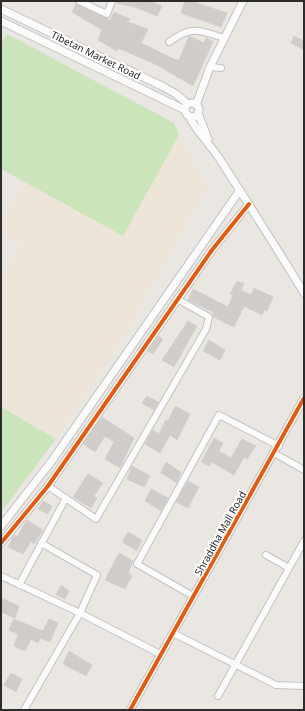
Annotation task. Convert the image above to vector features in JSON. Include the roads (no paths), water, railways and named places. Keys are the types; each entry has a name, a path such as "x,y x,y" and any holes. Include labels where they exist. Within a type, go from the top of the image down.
{"street":[{"path":"79,1 107,14 112,1"},
{"path":"243,1 189,108 192,124 208,142 240,190 304,293"},
{"name":"Tibetan Market Road","path":"1,9 164,87 176,94 189,108"},
{"name":"Tibetan Market Road","path":"1,21 189,108"},
{"path":"169,42 182,32 191,30 199,30 224,38"},
{"path":"210,67 221,68"},
{"path":"189,108 198,113 208,142"},
{"path":"1,526 50,462 240,190"},
{"path":"1,544 48,486 177,299 212,250 249,204"},
{"path":"48,486 96,519 206,328 209,317 177,299"},
{"name":"Shraddha Mall Road","path":"160,654 279,446 304,398"},
{"path":"193,596 137,564 219,415 279,446"},
{"path":"274,453 304,470"},
{"path":"19,585 40,543 66,498"},
{"path":"218,696 304,541"},
{"path":"24,710 80,613 97,575 40,543"},
{"path":"266,555 289,568"},
{"path":"1,576 80,613 160,654 130,710"},
{"path":"173,633 276,685 304,686"}]}
